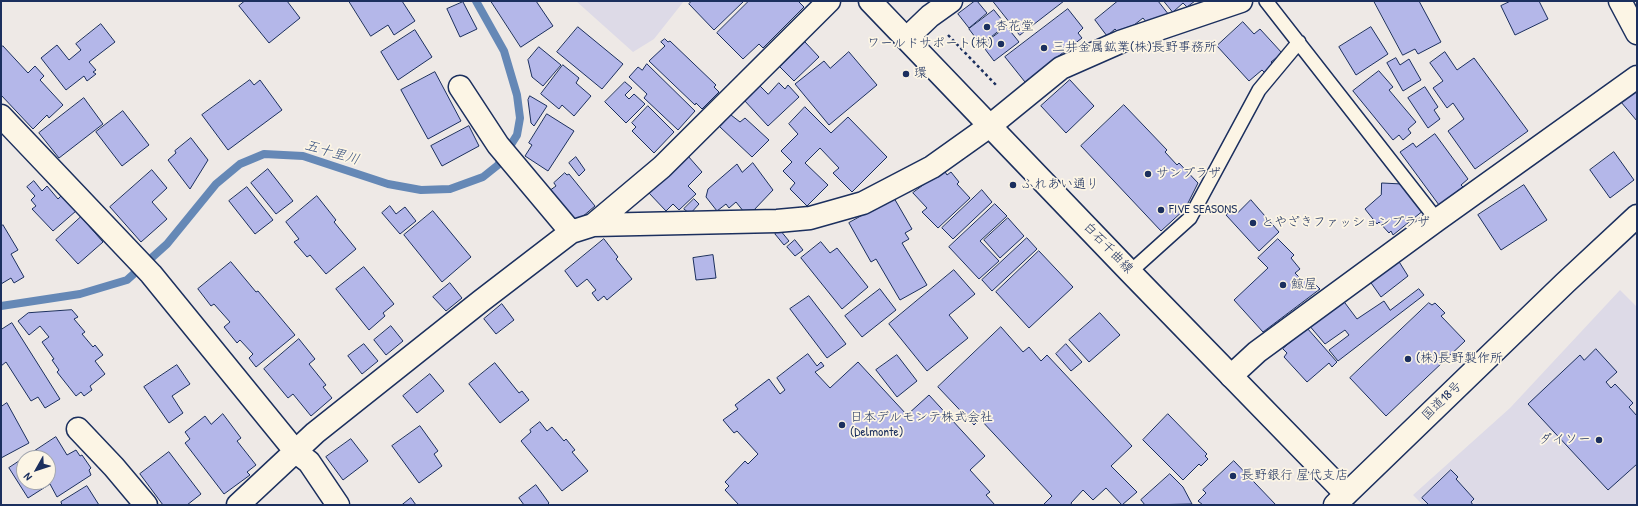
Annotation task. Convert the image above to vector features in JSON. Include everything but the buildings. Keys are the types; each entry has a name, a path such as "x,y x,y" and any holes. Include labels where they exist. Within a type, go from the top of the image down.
{"main road":[{"path":"593,225 662,167 829,1"},
{"name":"白石千曲線","path":"870,1 1231,376 1346,502"},
{"path":"907,38 930,16 951,1"},
{"path":"238,505 315,433 481,301 571,232 593,225 777,221 810,218 863,203 932,167 991,125 1061,68 1120,42 1241,1"},
{"path":"1620,1 1637,33"},
{"path":"1231,376 1257,352 1437,220 1637,77"},
{"path":"460,87 498,145 571,232"},
{"path":"1,116 151,274 296,452 309,462 338,505"},
{"name":"国道18号","path":"1346,502 1565,283 1637,216"},
{"path":"78,429 114,467 146,505"}],"lane":[{"path":"1266,1 1437,220"},
{"path":"1130,272 1190,218 1259,90 1299,42"}],"path":[{"path":"930,16 999,88"}],"shaded area":[{"path":"576,1 684,1 654,39 633,52"},
{"path":"1620,290 1637,307 1637,505 1423,505 1413,495 1510,408"}],"waterway":[{"name":"五十里川","path":"1,306 80,294 127,280 167,244 216,184 240,164 264,154 303,156 388,184 421,190 450,189 483,177 498,165 517,135 520,118 517,95 504,51 476,1"}],"place":[{"name":"杏花堂","path":"987,27"},
{"name":"ワールドサポート(株)","path":"1001,44"},
{"name":"三井金属鉱業(株)長野事務所","path":"1044,48"},
{"name":"環","path":"906,74"},
{"name":"サンプラザ","path":"1148,174"},
{"name":"ふれあい通り","path":"1013,185"},
{"name":"FIVE SEASONS","path":"1161,210"},
{"name":"とやざきファッションプラザ","path":"1253,223"},
{"name":"鯨屋","path":"1283,285"},
{"name":"(株)長野製作所","path":"1408,359"},
{"name":"日本デルモンテ株式会社 (Delmonte)","path":"842,425"},
{"name":"ダイソー","path":"1599,440"},
{"name":"長野銀行 屋代支店","path":"1233,476"}]}
